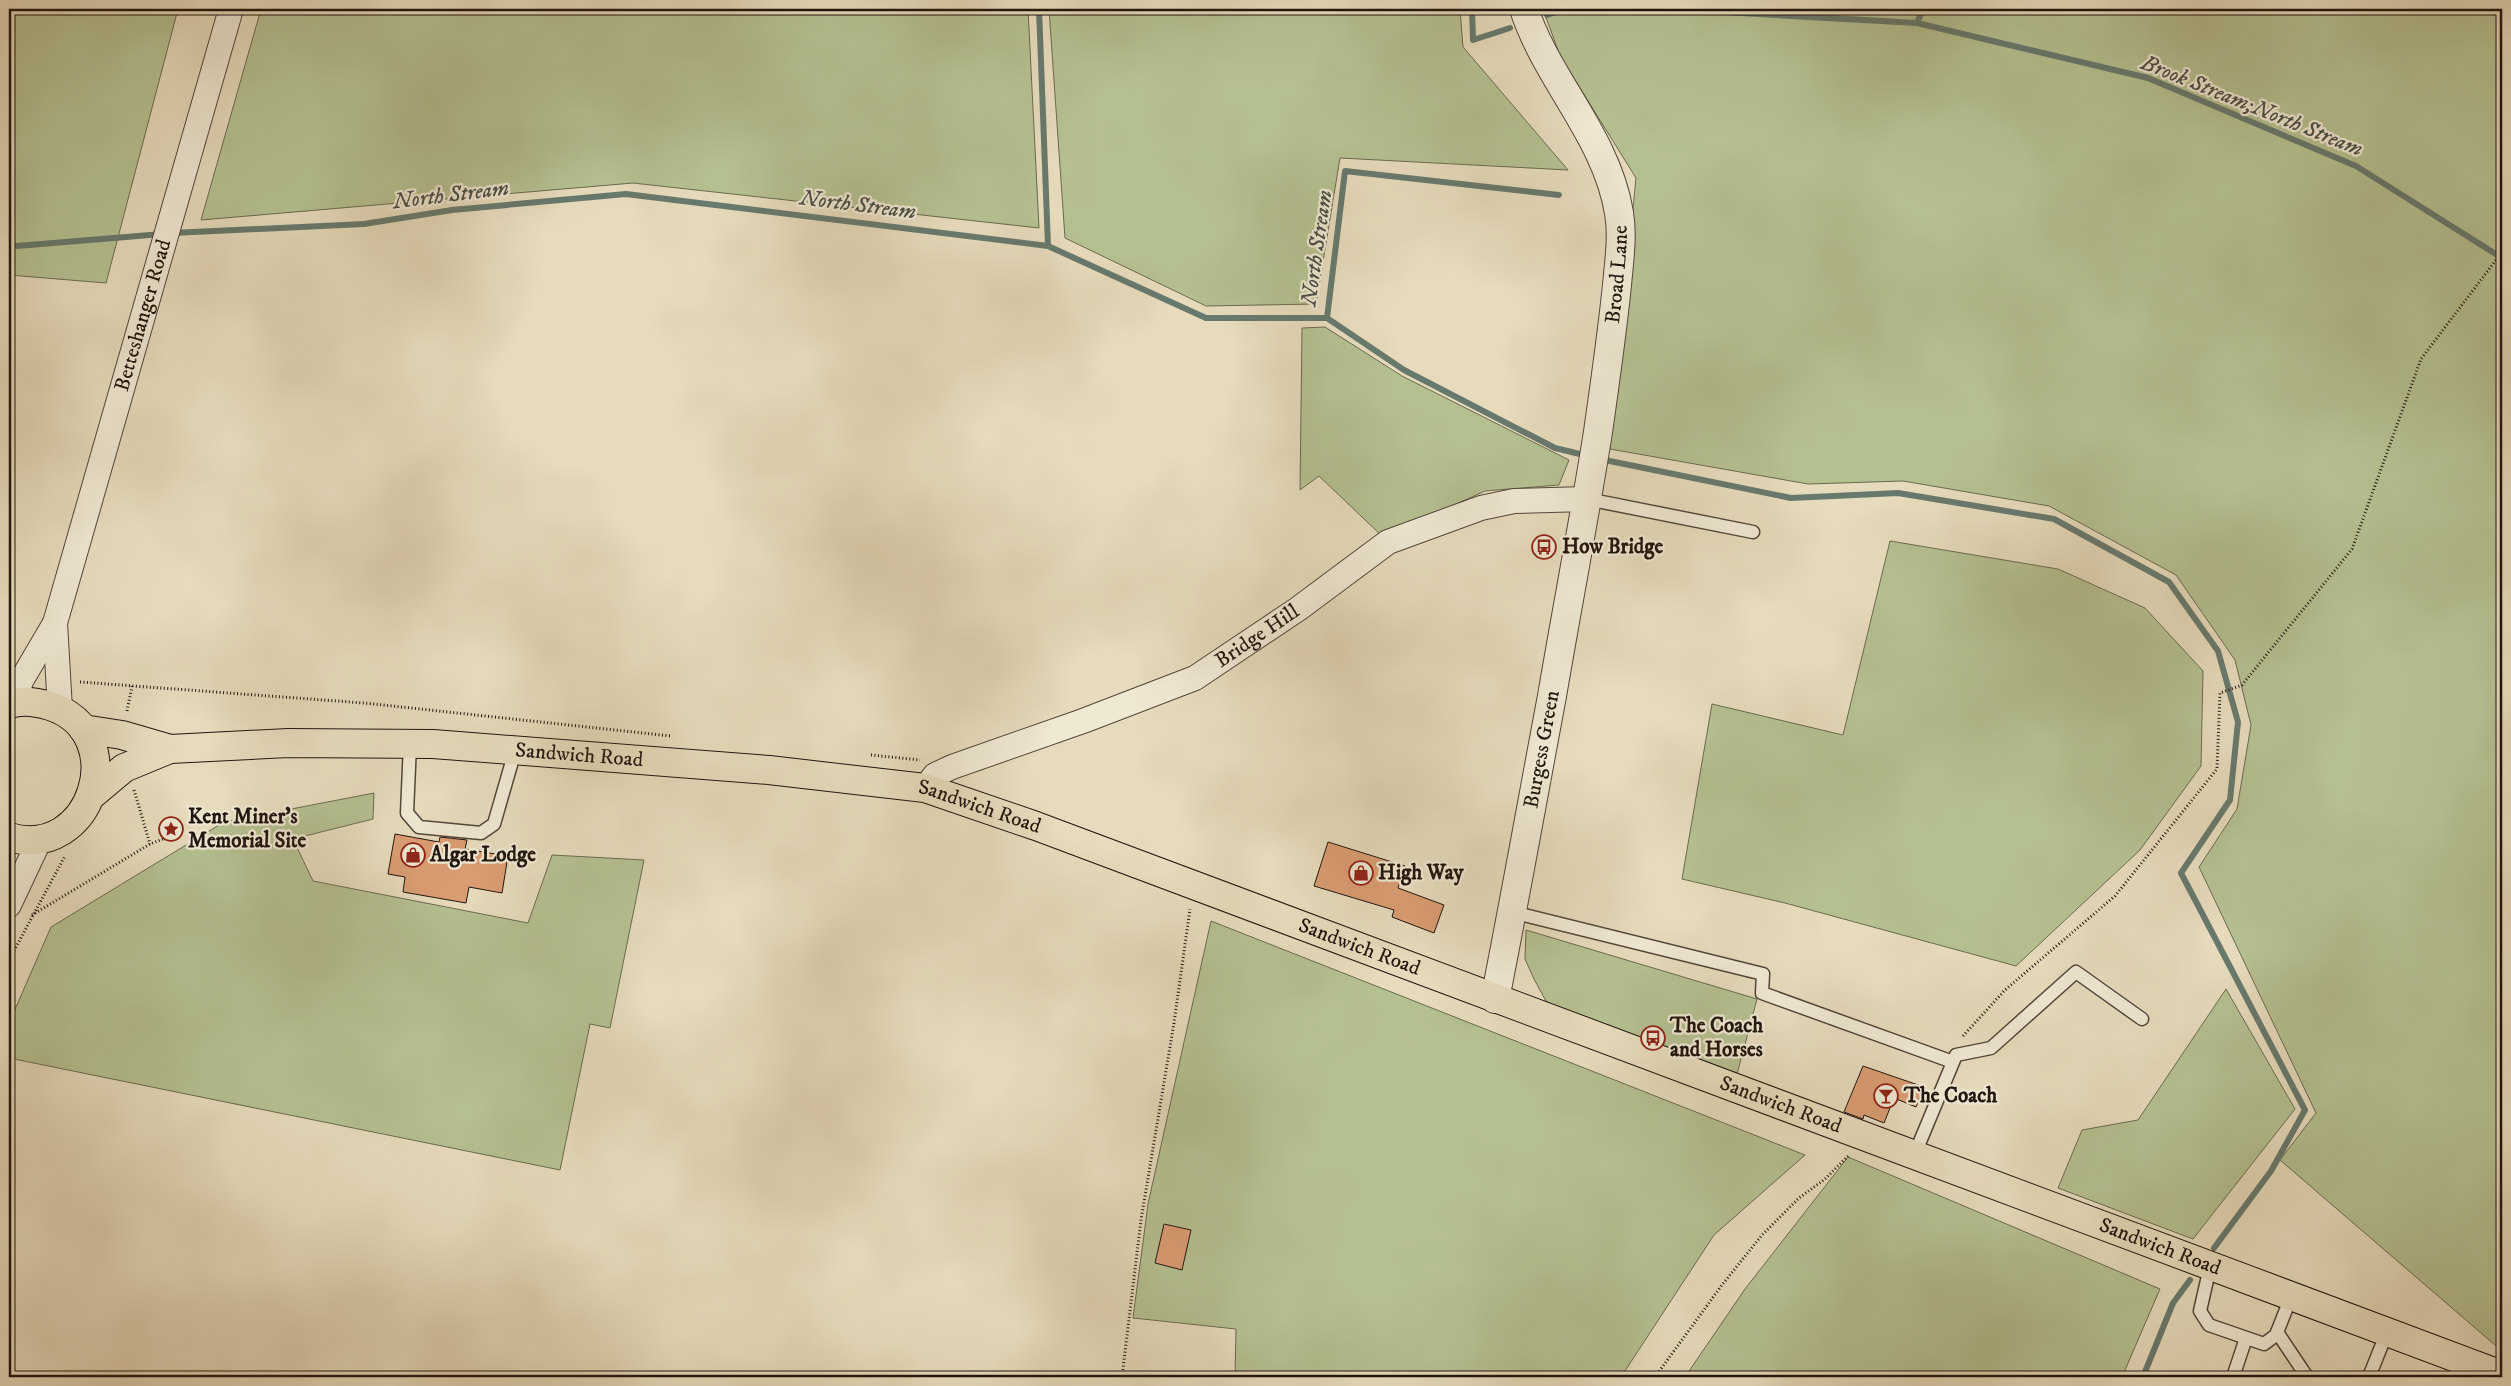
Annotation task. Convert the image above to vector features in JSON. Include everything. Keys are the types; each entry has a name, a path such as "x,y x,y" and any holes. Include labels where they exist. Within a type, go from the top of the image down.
{"main road":[{"path":"9,837 18,840 40,839 62,831 80,815 92,794 97,772 94,749 83,729 72,718 60,709 38,702 12,703"},
{"name":"Sandwich Road","path":"83,729 122,735 170,749 288,743 410,744 769,770 925,788 1036,826 1193,887 2502,1375"},
{"name":"Sandwich Road","path":"92,794 124,768 170,749"}],"street":[{"name":"Betteshanger Road","path":"12,703 21,680 55,623 231,9"},
{"name":"Broad Lane","path":"1524,9 1533,36 1597,149 1612,186 1619,214 1619,256 1615,302 1587,499"},
{"name":"Bridge Hill","path":"925,788 935,776 952,766 1083,721 1195,678 1298,609 1388,542 1481,508 1514,501 1587,499"},
{"name":"Burgess Green","path":"1495,999 1587,499"},
{"name":"Betteshanger Road","path":"55,623 60,709"},
{"path":"9,905 40,839"}],"lane":[{"path":"1587,499 1754,532"},
{"path":"410,744 408,813 419,827 481,833 494,824 515,751"},
{"path":"1512,912 1763,974 1762,993 1955,1058 1991,1048 2076,972 2142,1019"},
{"path":"1914,1156 1955,1058"},
{"path":"2210,1267 2200,1311 2209,1325 2264,1344 2278,1332 2291,1297"},
{"path":"2278,1332 2307,1377"},
{"path":"2369,1377 2386,1332"},
{"path":"2233,1377 2246,1338"}],"path":[{"path":"1955,1058 1964,1033 2004,990 2115,896 2217,769 2220,693 2242,685 2352,550 2421,359 2502,252"},
{"path":"75,682 364,704 672,736"},
{"path":"865,755 910,758 952,766"},
{"path":"132,783 150,844"},
{"path":"32,916 150,844 163,839"},
{"path":"9,960 66,854"},
{"path":"1122,1377 1140,1220 1174,1022 1193,887"},
{"path":"1655,1377 1722,1284 1762,1235 1799,1198 1825,1179 1848,1157 1858,1134"}],"green space":[{"path":"9,9 178,9 106,283 9,275"},
{"path":"261,9 1028,9 1039,228 633,183 201,220"},
{"path":"1049,9 1460,9 1463,47 1568,170 1340,158 1316,304 1206,306 1065,238"},
{"path":"1543,9 2502,9 2502,1351 2280,1160 2316,1113 2199,867 2237,809 2251,725 2235,660 2176,575 2049,506 1903,481 1808,484 1610,449 1636,178 1560,56"},
{"path":"1325,327 1402,376 1569,460 1559,485 1485,491 1383,537 1319,476 1300,490 1302,328"},
{"path":"1890,541 2058,569 2145,608 2203,671 2201,766 2140,850 2016,966 1785,903 1682,879 1712,704 1843,735"},
{"path":"374,793 373,819 293,839 313,881 528,923 552,855 644,860 610,1028 590,1024 560,1170 9,1058 9,1023 51,927 224,822"},
{"path":"1211,921 1805,1155 1714,1235 1621,1377 1235,1377 1236,1329 1133,1318 1148,1204"},
{"path":"1526,930 1757,999 1736,1078 1564,1011 1546,1001 1525,959"},
{"path":"2226,989 2295,1109 2193,1239 2058,1188 2082,1130 2138,1120"},
{"path":"1848,1157 2160,1289 2122,1377 1685,1377 1745,1289"}],"building":[{"path":"395,834 439,842 440,837 467,840 465,849 508,856 502,893 469,887 466,903 403,892 405,877 388,874"},
{"name":"High Way","path":"1328,842 1405,866 1398,888 1444,905 1434,933 1392,917 1394,910 1314,886"},
{"name":"The Coach","path":"1863,1066 1924,1087 1916,1107 1894,1098 1884,1123 1864,1115 1863,1119 1844,1112"},
{"path":"1164,1224 1191,1230 1182,1270 1155,1263"}],"waterway":[{"path":"1039,9 1048,246"},
{"path":"1472,9 1473,40 1510,28"},
{"path":"1547,15 1565,9"},
{"name":"Brook Stream;North Stream","path":"1670,9 1917,23 2148,78 2356,166 2502,258"},
{"path":"1917,23 1923,9"},
{"name":"North Stream","path":"1327,318 1345,171 1559,195"},
{"name":"North Stream","path":"172,233 364,224 452,210 626,194 1048,246 1206,318 1327,318"},
{"name":"North Stream","path":"9,245 17,246 162,234"},
{"path":"1327,318 1404,370 1555,448 1588,456"},
{"path":"1600,459 1791,498 1898,493 2054,519 2169,582 2218,651 2238,722 2230,800 2181,873 2305,1110 2271,1171 2214,1248"},
{"path":"2143,1377 2173,1303 2190,1280"}],"place":[{"name":"How Bridge","path":"1544,547"},
{"name":"Kent Miner's Memorial Site","path":"171,829"},
{"name":"Algar Lodge","path":"413,855"},
{"name":"High Way","path":"1361,873"},
{"name":"The Coach and Horses","path":"1653,1038"},
{"name":"The Coach","path":"1886,1096"}]}
